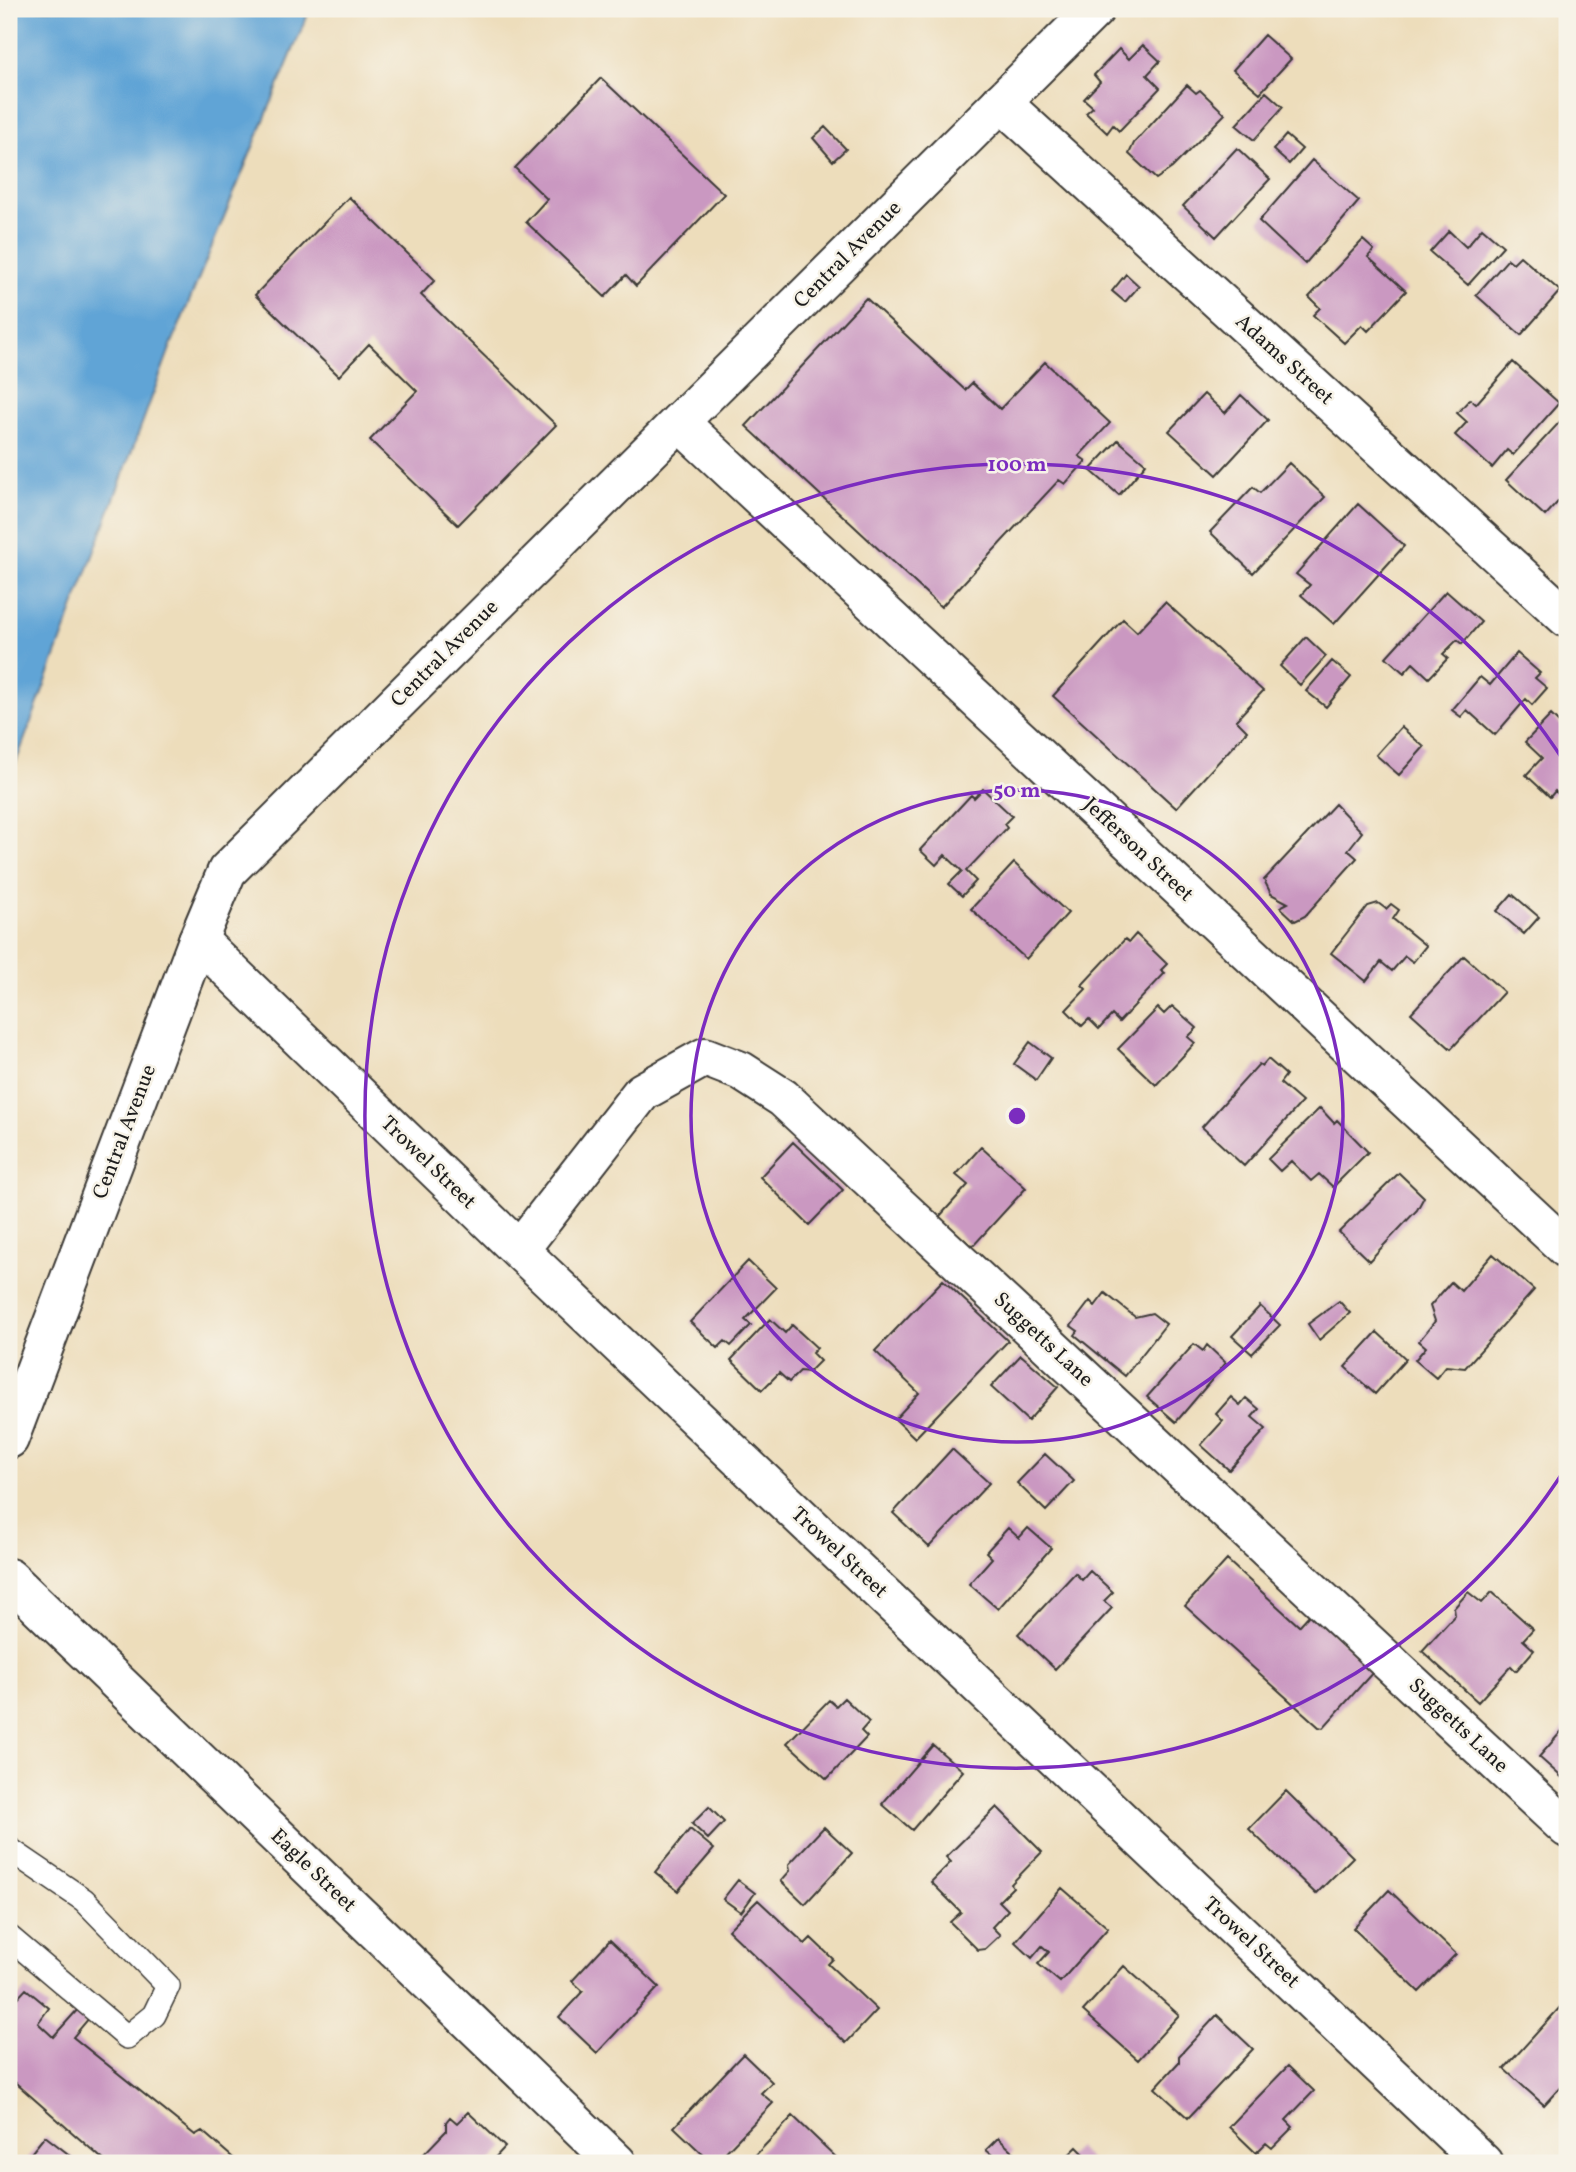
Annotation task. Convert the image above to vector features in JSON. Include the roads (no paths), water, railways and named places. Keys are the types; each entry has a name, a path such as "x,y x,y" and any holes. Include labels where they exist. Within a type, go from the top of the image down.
{"street":[{"name":"Central Avenue","path":"9,1439 198,940 227,871 1095,9"},
{"name":"Adams Street","path":"1001,102 1567,618"},
{"name":"Jefferson Street","path":"679,422 1567,1249"},
{"name":"Trowel Street","path":"198,940 519,1250 1483,2163"},
{"name":"Suggetts Lane","path":"519,1250 642,1092 705,1057 741,1071 794,1108 1567,1828"},
{"name":"Eagle Street","path":"9,1578 617,2163"}],"lane":[{"path":"9,1849 84,1900 168,1986 154,2015 127,2038 9,1937"}],"water":[{"path":"9,9 310,9 172,343 9,781"}]}
